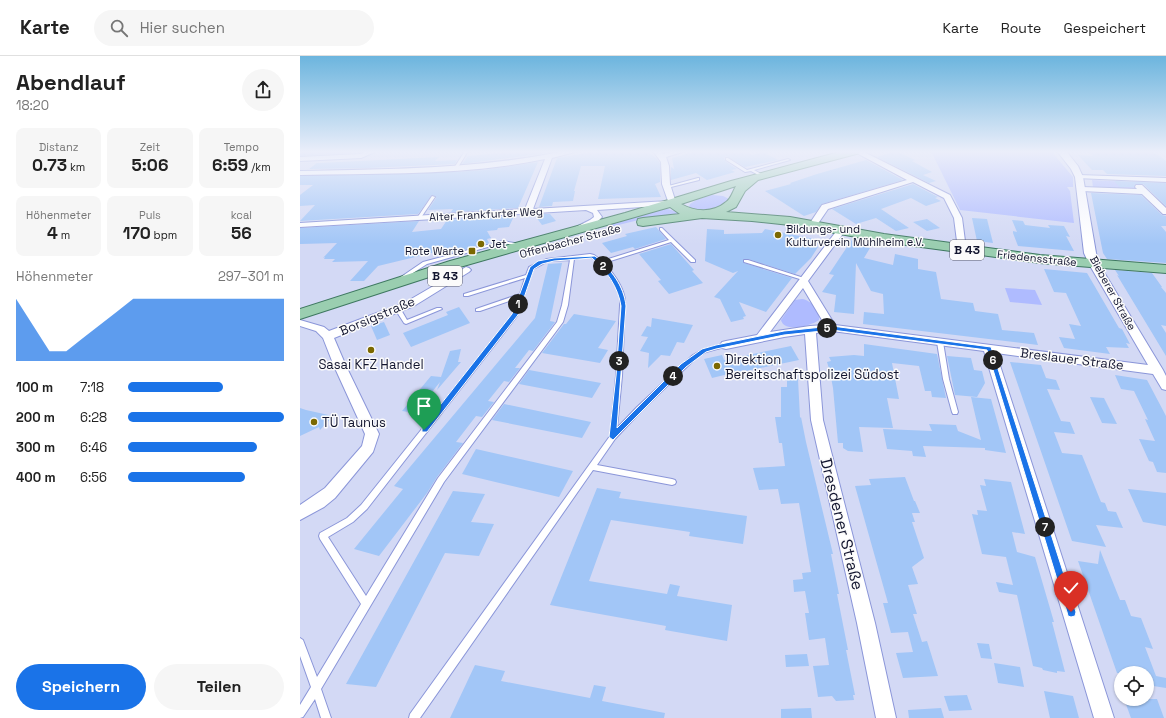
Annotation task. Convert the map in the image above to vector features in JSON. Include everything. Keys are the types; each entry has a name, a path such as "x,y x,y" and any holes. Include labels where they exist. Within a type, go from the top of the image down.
{"main road":[{"name":"Offenbacher Straße","path":"300,320 395,282 576,231 741,182"},
{"name":"Offenbacher Straße","path":"300,320 466,270 638,223 700,215 723,209 732,204 736,200 739,191 743,186 751,182"},
{"name":"Friedensstraße","path":"706,192 721,193 750,209 790,222"},
{"path":"672,203 684,211 700,215"},
{"name":"Friedensstraße","path":"700,215 731,216 790,222 962,249 1094,264 1166,269"}],"street":[{"path":"528,211 539,182"},
{"path":"667,182 667,187 672,197 672,203"},
{"path":"812,226 825,207 907,182"},
{"path":"916,182 948,199 958,218 962,249"},
{"name":"Bieberer Straße","path":"1081,182 1090,253 1094,264 1166,386"},
{"path":"1133,182 1166,212"},
{"path":"1082,189 1144,192"},
{"name":"Alter Frankfurter Weg","path":"300,225 672,203"},
{"path":"576,231 593,222 598,217 596,212 587,208"},
{"path":"760,337 841,231"},
{"name":"Borsigstraße","path":"328,336 398,309 418,299 466,270"},
{"path":"804,280 832,328"},
{"name":"Borsigstraße","path":"300,320 320,329 328,336 340,366 372,434 368,448 330,493 319,502 300,512"},
{"name":"Breslauer Straße","path":"726,345 760,337 810,329 832,328 1157,370"},
{"name":"Dresdener Straße","path":"810,329 816,413 866,623 886,718"},
{"path":"989,348 1104,718"}],"lane":[{"path":"667,187 687,182"},
{"path":"419,218 433,197"},
{"path":"661,229 694,261"},
{"path":"600,263 673,240"},
{"path":"366,604 323,536 350,520 364,508 515,315 527,276 531,268 540,262 592,256 600,263 616,283 623,300 619,376 613,437"},
{"path":"300,714 441,480 557,326 563,312 572,258"},
{"path":"746,261 804,280"},
{"path":"466,295 527,276"},
{"path":"478,310 521,295"},
{"path":"398,309 406,322 439,309"},
{"path":"940,342 946,379 955,412"},
{"path":"414,718 613,437 639,409 695,356 704,351 726,345"},
{"path":"591,467 672,482"},
{"path":"300,643 326,718"}],"shaded area":[{"path":"946,182 1073,182 1073,187 1067,187 1070,191 1074,223 960,210"},
{"path":"1092,182 1126,182 1136,189 1093,187"},
{"path":"712,195 723,196 729,199 729,203 708,212 690,209 690,204 698,199"},
{"path":"665,208 683,214 651,217 610,227 608,225"},
{"path":"1005,288 1035,290 1042,305 1010,302"},
{"path":"802,299 809,301 814,306 818,313 819,320 798,327 783,324 781,320 795,300"}],"building":[{"path":"300,182 529,182 518,208 451,212 453,209 428,210 436,198 432,195 418,214 300,221 315,205 300,206 300,195 313,185 300,185"},
{"path":"548,182 577,182 573,201 553,202 552,206 539,207"},
{"path":"602,182 660,182 655,184 661,197 598,199"},
{"path":"897,182 822,204 816,212 804,216 765,191 791,184 790,183"},
{"path":"1115,182 1166,183 1166,206 1143,184 1136,184 1134,187 1120,187"},
{"path":"913,184 938,197 935,198 941,201 926,206 911,198 881,209 909,228 896,231 876,218 856,224 832,209"},
{"path":"1091,193 1141,195 1162,215 1166,216 1166,226 1161,226 1166,232 1166,263 1107,259 1103,253"},
{"path":"537,214 550,214 556,221 542,225 536,217"},
{"path":"514,216 509,227 487,231 491,238 487,239 489,243 447,254 444,250 378,266 364,281 350,281 368,261 332,262 335,259 323,258 337,243 300,244 300,228 419,221 412,232 441,229 447,220"},
{"path":"972,218 987,219 993,243 977,241"},
{"path":"927,219 940,228 927,231 913,222"},
{"path":"1012,220 1023,221 1025,225 1050,228 1048,225 1064,226 1070,237 1066,236 1074,251 1018,246 1013,231 1017,232"},
{"path":"656,227 666,239 635,249 633,247 611,253 602,243 627,236 625,234"},
{"path":"707,229 724,230 724,234 762,233 765,229 819,240 816,246 818,247 811,258 795,274 748,259 743,259 744,263 792,278 766,312 739,302 746,316 743,317 744,319 731,322 720,299 714,297 738,271 733,273 705,261"},
{"path":"853,238 856,239 856,244 870,248 864,258 893,265 895,254 918,259 918,269 936,272 941,299 973,303 975,311 998,314 1002,330 1034,333 1038,345 863,324 864,312 884,314 883,294 871,291 856,263 854,314 834,312 836,295 822,292 834,275 829,274 847,247 844,241 850,243"},
{"path":"671,244 694,270 692,271 703,283 669,294 658,281 661,280 639,254"},
{"path":"562,263 550,321 555,322 533,351 529,350 515,368 520,368 509,382 504,381 488,401 494,402 482,417 476,416 456,442 463,443 379,556 354,549 403,489 394,486 535,318 548,264"},
{"path":"1044,269 1087,273 1119,328 1122,329 1130,344 1126,343 1129,348 1106,347 1110,354 1064,348 1059,337 1075,339 1069,324 1081,326 1066,293 1054,292"},
{"path":"1115,270 1152,273 1166,293 1166,326 1161,325 1166,333 1166,356 1117,275 1119,276"},
{"path":"459,307 470,323 411,347 403,333 448,315 446,312"},
{"path":"574,314 616,321 598,348 608,350 600,363 542,353 564,324 566,324"},
{"path":"652,318 693,325 684,343 677,342 670,356 661,355 648,368 649,353 640,351 648,337 641,336 647,326 651,327"},
{"path":"384,322 390,335 377,340 371,326"},
{"path":"864,344 937,354 946,398 932,397 931,391 925,391 919,366 892,363 899,399 887,398 893,428 859,427 863,452 848,451 843,448 843,443 838,443 833,388 827,362 831,361 829,357 854,355 864,356"},
{"path":"791,346 799,360 712,378 704,359 722,355 724,360"},
{"path":"461,349 458,362 461,362 437,390 440,382 415,413 402,411 431,376 441,377 450,351"},
{"path":"947,356 971,358 974,370 982,371 985,383 977,397 955,395"},
{"path":"1010,362 1041,365 1046,378 1056,380 1060,390 1047,389 1061,421 1070,422 1075,434 1054,432 1062,453 1082,455 1101,502 1105,503 1108,511 1116,512 1123,528 1096,525 1106,547 1072,541"},
{"path":"529,370 601,383 592,398 519,384"},
{"path":"1115,375 1147,380 1166,416 1166,473 1157,472 1153,462 1149,461 1139,439 1155,441 1145,419 1148,420 1134,391 1121,389"},
{"path":"787,379 798,379 800,418 801,417 833,554 831,554 848,650 846,650 855,695 853,695 854,700 836,701 832,696 818,697 813,666 829,665 825,638 809,640 805,613 809,613 805,591 794,592 793,580 803,579 802,573 811,572 799,503 781,504 778,489 759,490 753,468 785,466 782,443 779,443 775,417 781,417 781,387 787,387"},
{"path":"971,397 991,399 1006,453 985,450 985,448 923,446 926,457 913,456 912,451 887,449 883,429 932,431 929,424 956,425 958,431 981,440"},
{"path":"1090,397 1104,398 1117,424 1102,423"},
{"path":"504,404 591,422 582,438 492,420"},
{"name":"TÜ Taunus","path":"300,408 333,416 320,430 319,427 300,436"},
{"path":"476,449 573,471 559,497 462,474"},
{"path":"905,477 920,513 912,513 915,522 912,522 924,558 912,567 918,584 908,585 917,614 913,614 922,642 927,641 938,676 903,678 896,653 913,652 908,632 891,633 883,603 888,603 855,486 871,485 869,479"},
{"path":"984,479 1011,482 1025,534 1012,532 1017,552 1035,557 1054,622 1052,622 1065,672 1057,671 1057,673 1033,666 1017,595 999,592 996,582 1013,585 1006,557 982,554 972,514 978,515 977,510 987,511 980,485 986,486"},
{"path":"597,488 621,492 619,498 747,516 743,544 689,536 690,532 611,520 589,581 667,594 670,584 680,586 677,596 732,605 727,641 665,630 666,626 550,605"},
{"path":"1128,489 1166,493 1166,526 1143,522"},
{"path":"453,491 485,494 471,522 494,524 479,556 445,553 376,687 346,684"},
{"path":"1100,550 1120,600 1125,600 1131,616 1141,618 1153,649 1145,647 1152,666 1115,666 1078,561 1098,564"},
{"path":"977,643 989,644 992,659 981,658"},
{"path":"807,654 809,666 786,667 785,655"},
{"path":"994,663 1020,667 1024,687 998,683"},
{"path":"475,665 505,671 501,681 590,698 594,685 606,687 602,701 665,713 664,718 450,718"},
{"path":"1154,671 1156,676 1166,678 1166,688 1154,686"},
{"path":"1044,691 1073,696 1079,718 1050,718"},
{"path":"967,695 972,710 949,711 944,696"},
{"path":"1154,699 1157,699 1164,718 1131,718 1127,706 1154,706"},
{"path":"811,708 812,718 781,718 781,709"},
{"path":"941,708 944,718 909,718 908,710"}],"place":[{"name":"Bildungs- und Kulturverein Mühlheim e.V.","path":"778,235"},
{"name":"Jet","path":"481,244"},
{"name":"Rote Warte","path":"472,251"},
{"name":"Sasai KFZ Handel","path":"371,350"},
{"name":"Direktion Bereitschaftspolizei Südost","path":"717,366"},
{"name":"TÜ Taunus","path":"314,422"}],"route":[{"path":"424,430 515,315 531,268 534,265 547,260 592,256 600,263 616,283 622,295 623,306 619,376 613,437 639,409 695,356 716,347 784,333 810,329 832,328 989,348 1071,612"}]}
